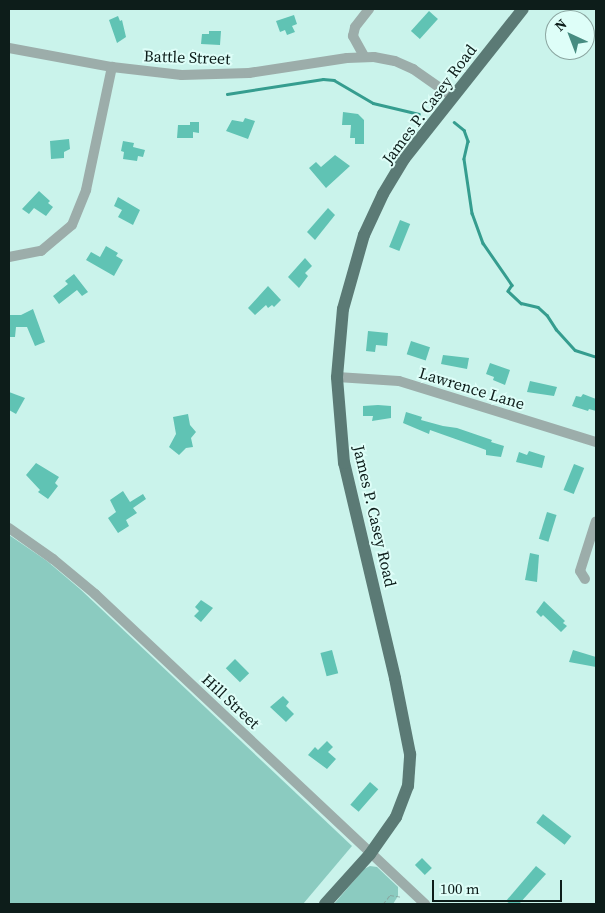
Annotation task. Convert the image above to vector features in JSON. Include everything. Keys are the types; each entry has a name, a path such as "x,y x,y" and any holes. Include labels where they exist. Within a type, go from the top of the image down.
{"main road":[{"name":"James P. Casey Road","path":"324,904 370,854 396,817 408,786 410,754 395,678 344,463 337,377 343,309 364,235 383,194 404,159 523,9"}],"street":[{"path":"364,56 353,36 355,27 369,9"},
{"name":"Battle Street","path":"9,48 112,67 182,75 210,76 259,72 364,56 384,58 404,65 453,96"},
{"path":"9,257 41,252 72,226 86,190 112,67"},
{"name":"Lawrence Lane","path":"337,377 399,381 596,442"},
{"path":"585,579 580,571 596,521"},
{"name":"Hill Street","path":"9,528 53,559 95,594 425,904"}],"path":[{"path":"383,904 390,895 402,897"}],"green space":[{"path":"9,535 47,561 80,589 352,846 303,904 9,904"},
{"path":"370,866 377,867 398,887 398,896 393,904 334,904 364,869"}],"building":[{"path":"429,11 438,19 420,39 411,31"},
{"path":"294,15 297,24 292,26 295,32 287,35 285,30 280,32 276,21"},
{"path":"118,16 120,21 122,20 126,37 117,43 109,20"},
{"path":"209,31 221,31 220,45 201,44 202,34 209,34"},
{"path":"343,112 358,114 364,120 364,144 355,144 355,138 350,138 351,125 342,125"},
{"path":"245,118 255,121 248,139 226,131 232,120 243,122"},
{"path":"190,122 199,122 199,133 193,132 193,138 177,138 178,125 190,125"},
{"path":"69,139 70,149 64,152 64,158 51,159 50,141"},
{"path":"123,141 134,143 133,147 145,150 143,157 138,156 137,161 123,159 124,152 121,151"},
{"path":"335,155 350,166 326,188 309,168 316,162 321,167"},
{"path":"39,191 50,201 48,203 53,207 46,216 34,208 29,214 22,209"},
{"path":"118,197 140,210 133,225 118,217 122,210 114,206"},
{"path":"328,208 335,215 315,240 307,232"},
{"path":"400,220 410,224 399,251 389,247"},
{"path":"106,246 118,253 116,256 123,260 114,276 86,260 91,252 100,257"},
{"path":"305,258 312,266 305,273 308,276 299,288 288,277"},
{"path":"74,274 88,292 82,296 77,290 59,304 53,296 68,284 65,281"},
{"path":"268,286 281,300 274,307 272,305 268,308 266,305 255,315 248,308"},
{"path":"33,309 45,342 35,346 27,327 16,327 15,337 9,337 9,315 21,315"},
{"path":"368,331 388,333 387,346 376,345 375,352 366,351"},
{"path":"411,341 430,347 426,360 407,354"},
{"path":"443,355 469,358 467,369 441,364"},
{"path":"490,363 510,370 505,385 493,380 494,377 486,374"},
{"path":"530,381 557,387 554,396 527,392"},
{"path":"9,392 25,398 16,414 9,410"},
{"path":"583,394 596,399 596,411 589,409 588,411 572,406 576,396 581,397"},
{"path":"363,406 391,406 391,418 372,421 373,416 363,416"},
{"path":"406,412 422,417 421,420 457,428 492,440 491,442 504,446 501,457 486,455 486,450 430,430 429,434 403,423"},
{"path":"188,414 190,425 196,432 191,438 193,447 186,448 179,455 169,447 176,434 173,417"},
{"path":"529,451 545,456 542,468 516,462 519,452 527,455"},
{"path":"36,463 59,477 55,483 58,486 48,499 38,492 40,490 26,475"},
{"path":"574,464 584,468 574,494 564,490"},
{"path":"123,491 130,502 143,494 146,499 133,508 137,513 126,520 129,526 118,533 108,518 116,512 110,500"},
{"path":"547,512 557,515 548,542 539,539"},
{"path":"530,553 539,555 537,582 525,580"},
{"path":"201,600 213,608 201,622 194,616 199,611 195,607"},
{"path":"544,601 565,621 563,623 567,626 561,632 543,615 541,617 536,612"},
{"path":"332,650 338,673 327,676 320,653"},
{"path":"573,650 596,657 596,667 569,662"},
{"path":"235,659 249,673 240,682 226,668"},
{"path":"283,696 289,702 286,706 294,714 286,722 270,707"},
{"path":"327,741 333,747 328,752 336,759 327,769 308,755 315,747 318,750"},
{"path":"370,782 378,789 359,812 350,805"},
{"path":"543,814 571,836 565,845 536,823"},
{"path":"422,858 432,868 425,875 415,865"},
{"path":"536,866 546,874 519,904 510,904 506,901"}],"waterway":[{"path":"227,94 323,79 334,80 373,103 419,114"},
{"path":"454,122 464,130 468,141 464,159 472,213 483,243 512,285 508,291 521,303 538,307 547,315 556,329 575,350 596,357"}]}
